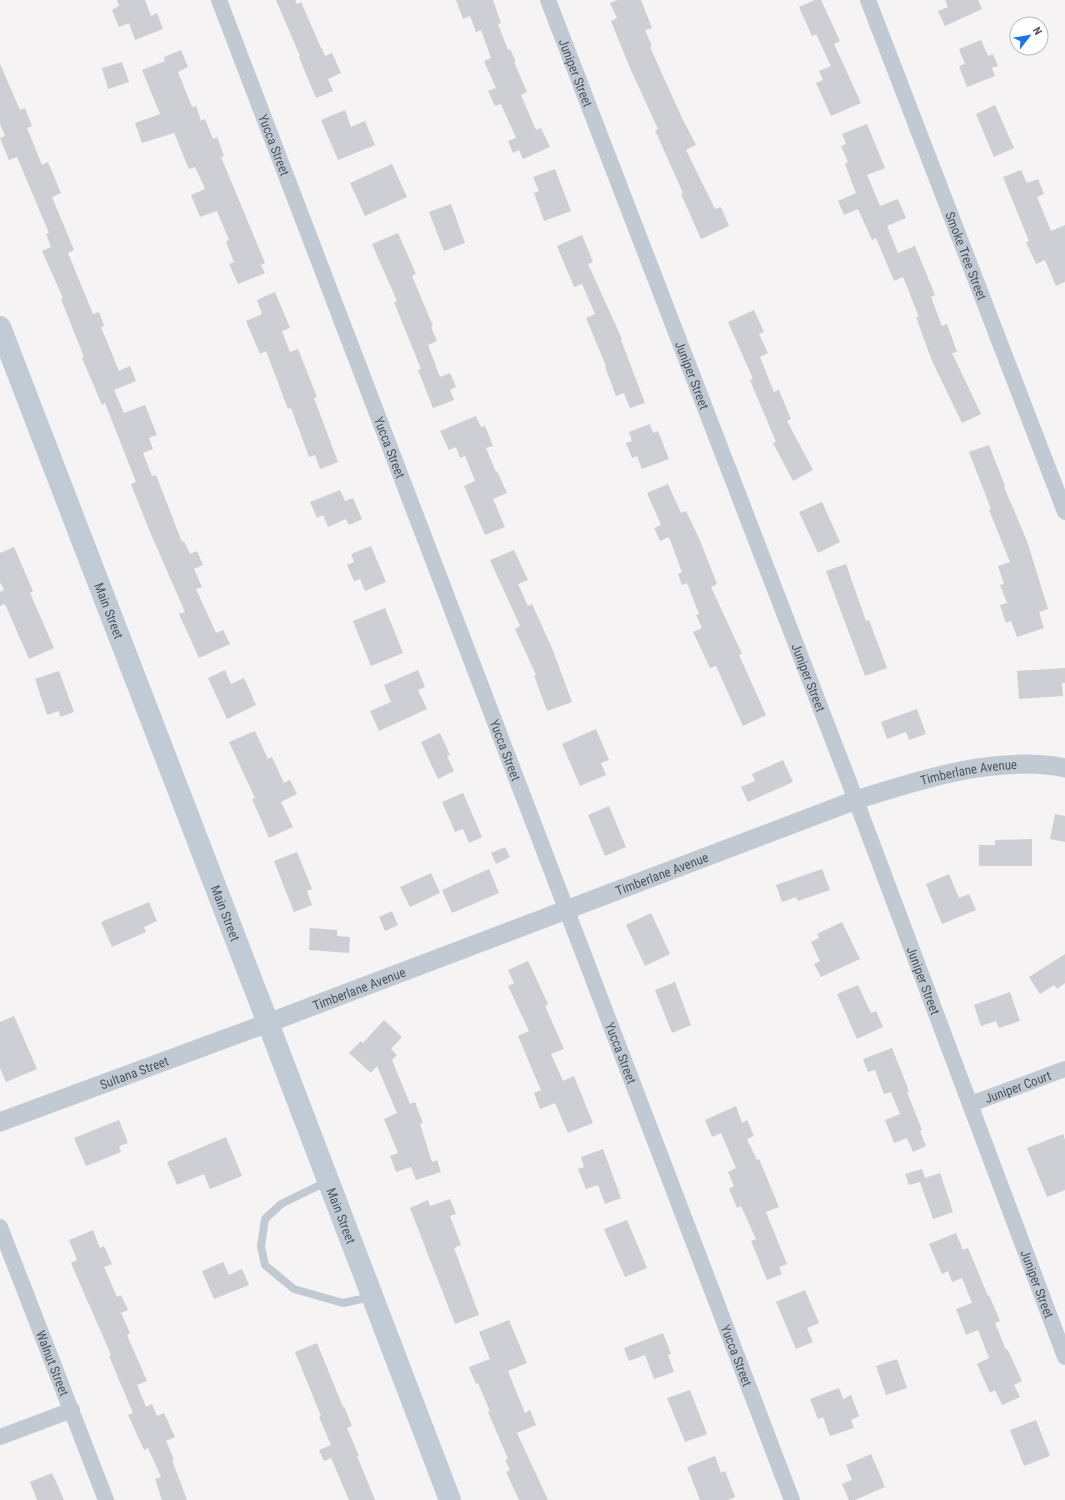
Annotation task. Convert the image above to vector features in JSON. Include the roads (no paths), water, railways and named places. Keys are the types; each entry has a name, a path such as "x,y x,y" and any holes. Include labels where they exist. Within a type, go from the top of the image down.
{"main road":[{"name":"Main Street","path":"0,327 329,1181 450,1500"}],"street":[{"name":"Yucca Street","path":"219,0 792,1500"},
{"name":"Juniper Street","path":"548,0 856,800 1065,1357"},
{"name":"Smoke Tree Street","path":"868,0 1065,512"},
{"name":"Timberlane Avenue","path":"268,1023 856,800 922,779 972,769 1013,764 1056,766 1065,768"},
{"name":"Sultana Street","path":"0,1122 268,1023"},
{"name":"Juniper Court","path":"971,1104 1065,1069"},
{"name":"Walnut Street","path":"0,1227 106,1500"},
{"path":"0,1437 72,1410"}],"lane":[{"path":"329,1181 281,1204 265,1219 261,1246 265,1265 294,1289 343,1303 373,1297"}]}
